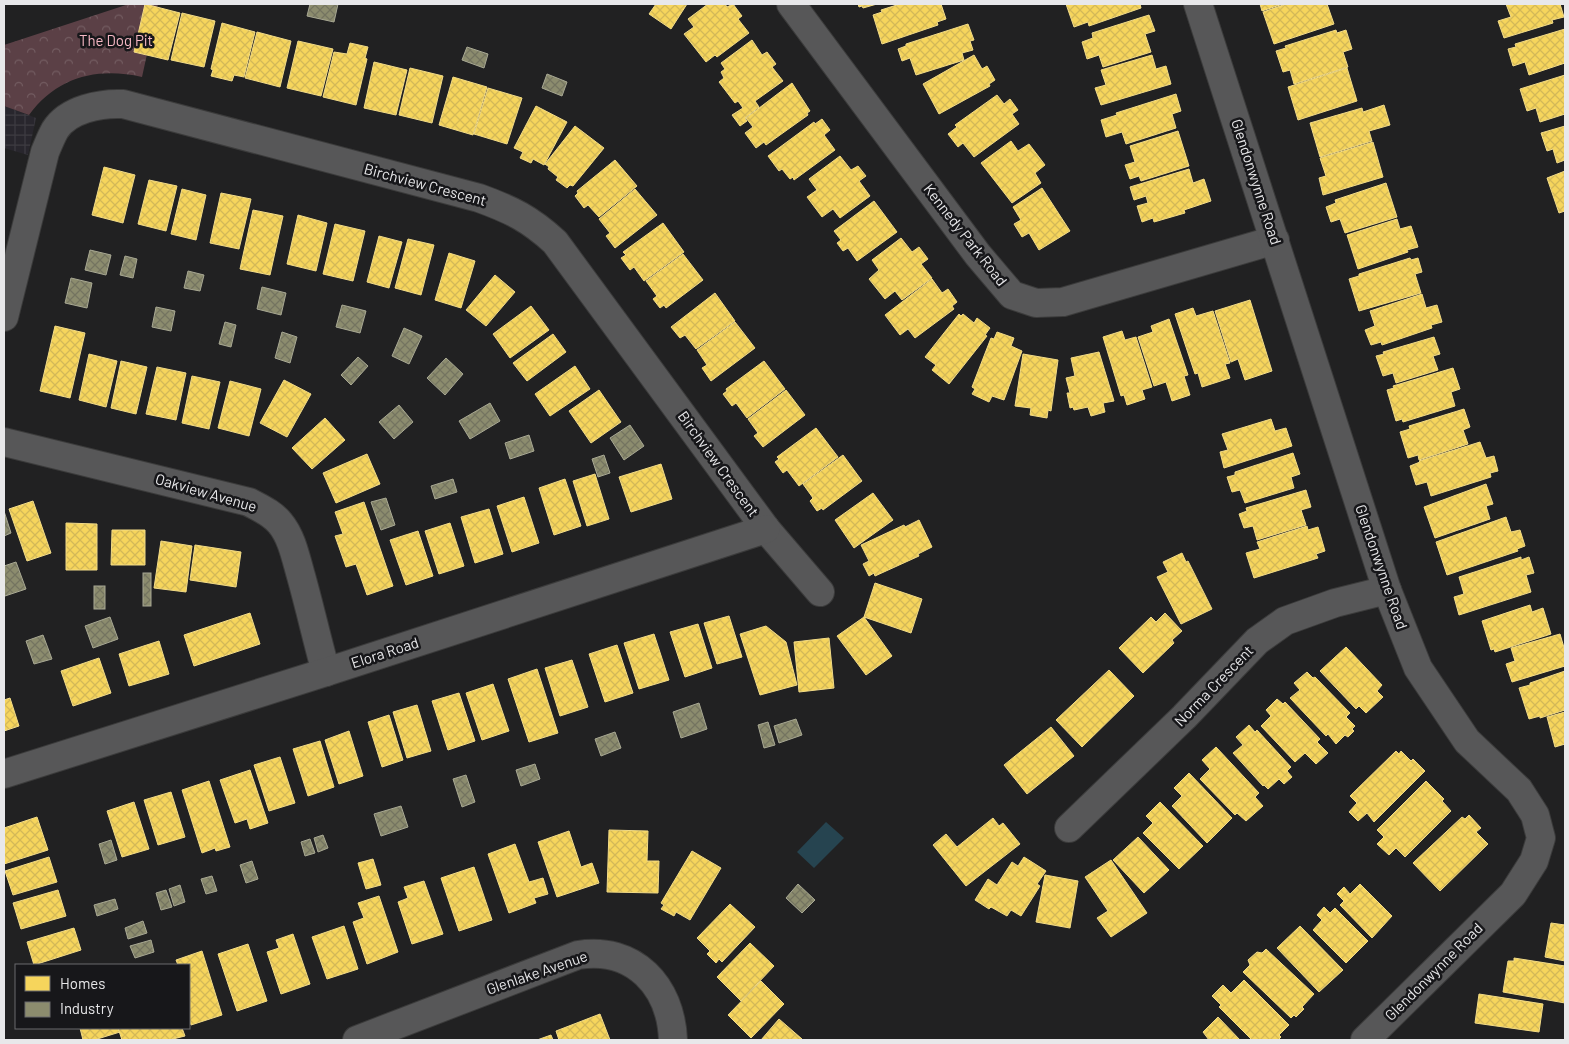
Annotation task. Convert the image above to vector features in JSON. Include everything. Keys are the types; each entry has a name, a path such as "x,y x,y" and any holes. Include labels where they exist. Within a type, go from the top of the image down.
{"street":[{"name":"Kennedy Park Road","path":"791,4 978,255 1012,294 1036,303 1062,302 1274,240"},
{"name":"Glendonwynne Road","path":"1198,4 1387,590 1418,668 1467,741 1519,790 1535,815 1541,838 1534,861 1513,894 1365,1040"},
{"name":"Birchview Crescent","path":"4,317 45,152 55,129 70,116 82,110 106,103 124,104 479,198 512,210 536,225 555,242 766,529 820,592"},
{"name":"Oakview Avenue","path":"4,442 249,502 268,512 281,523 296,558 326,672"},
{"name":"Elora Road","path":"4,774 766,529"},
{"name":"Norma Crescent","path":"1069,828 1184,717 1257,641 1285,621 1335,603 1387,590"},
{"name":"Glenlake Avenue","path":"357,1040 578,955 592,953 613,955 638,967 649,976 658,987 670,1013 673,1040"}],"shaded area":[{"path":"4,106 36,118 28,155 4,148"}],"green space":[{"name":"The Dog Pit","path":"129,4 158,4 142,77 109,73 79,78 52,92 29,115 4,106 4,45"}],"water":[{"path":"826,822 844,838 814,868 797,852"}],"building: Homes":[{"path":"145,4 180,13 168,60 134,52"},
{"path":"656,4 687,4 671,29 649,14"},
{"path":"708,4 725,4 727,7 733,4 742,16 738,19 749,33 717,57 715,55 706,62 684,34 694,27 688,19"},
{"path":"858,4 877,4 863,8 862,6 859,7"},
{"path":"900,4 941,4 946,19 937,22 938,25 882,44 873,15 882,12 881,10"},
{"path":"1066,4 1140,4 1141,8 1089,26 1088,22 1074,27"},
{"path":"1260,4 1283,4 1262,11"},
{"path":"1286,4 1327,4 1334,24 1274,44 1263,12"},
{"path":"1506,4 1560,4 1564,17 1552,20 1553,23 1504,38 1498,21 1511,17"},
{"path":"182,13 215,21 204,67 171,60"},
{"path":"1149,15 1155,31 1145,34 1151,52 1103,67 1099,55 1087,59 1082,42 1093,38 1092,33"},
{"path":"222,23 255,32 244,77 234,75 232,81 211,76"},
{"path":"968,24 974,40 970,41 973,50 962,53 964,60 916,75 910,58 902,61 898,49 906,46 906,44"},
{"path":"1565,29 1565,63 1529,75 1525,62 1513,66 1508,49 1516,47 1515,44"},
{"path":"1336,30 1337,33 1346,30 1352,49 1343,52 1348,67 1294,84 1290,70 1283,72 1276,51 1286,48 1285,46"},
{"path":"257,32 291,41 280,87 245,78"},
{"path":"752,40 762,55 767,52 776,64 772,67 783,81 755,101 759,107 745,118 747,121 740,126 732,115 743,108 738,101 735,103 719,82 724,78 721,72 725,69 721,63"},
{"path":"298,41 333,49 321,96 287,88"},
{"path":"350,43 368,47 356,105 323,97 334,52 347,54"},
{"path":"974,55 982,69 987,66 995,80 989,84 990,86 939,114 923,84"},
{"path":"1152,55 1156,69 1166,66 1171,84 1101,105 1095,88 1106,85 1101,70"},
{"path":"374,62 407,70 396,115 364,108"},
{"path":"410,68 443,76 432,123 399,115"},
{"path":"1347,68 1357,101 1298,120 1288,87"},
{"path":"1565,75 1565,114 1540,122 1536,108 1527,111 1520,89"},
{"path":"453,77 487,87 473,135 439,125"},
{"path":"792,83 810,111 807,113 808,115 766,145 764,142 756,148 745,133 753,127 746,118"},
{"path":"488,88 522,98 507,144 474,134"},
{"path":"1176,94 1181,111 1172,114 1176,128 1126,144 1122,132 1106,137 1101,120 1117,115 1116,113"},
{"path":"997,95 1004,104 1010,99 1018,110 1012,114 1019,124 974,157 963,143 958,147 948,134 957,127 955,125"},
{"path":"1384,105 1390,125 1369,131 1372,141 1320,157 1310,123 1362,108 1363,112"},
{"path":"536,106 567,122 544,165 533,159 531,163 520,158 523,152 514,148"},
{"path":"822,119 830,130 824,135 835,150 794,180 793,177 790,179 782,169 779,171 768,156 814,122 815,124"},
{"path":"575,126 604,148 573,186 570,185 567,188 556,180 558,177 545,164"},
{"path":"1565,126 1565,160 1557,163 1553,149 1547,151 1541,133"},
{"path":"1178,131 1189,166 1141,181 1139,176 1130,179 1125,165 1135,162 1130,146"},
{"path":"1011,141 1018,151 1029,144 1045,165 1035,173 1041,183 1012,203 981,163"},
{"path":"1373,142 1383,177 1323,195 1319,178 1326,176 1320,158"},
{"path":"840,156 851,170 858,166 866,176 859,181 870,196 840,218 833,209 822,217 807,197 817,190 809,179"},
{"path":"615,160 637,186 599,217 588,205 584,208 575,196 578,193 577,191"},
{"path":"104,167 135,175 123,223 92,215"},
{"path":"1189,169 1193,183 1204,179 1211,201 1184,210 1185,213 1154,222 1153,218 1142,222 1137,206 1148,203 1146,196 1134,200 1130,187"},
{"path":"1565,171 1565,211 1559,213 1547,178"},
{"path":"149,180 177,186 166,231 138,224"},
{"path":"1386,183 1397,217 1345,233 1340,219 1331,222 1326,207 1336,203 1335,200"},
{"path":"1042,188 1070,231 1039,250 1029,233 1022,237 1014,224 1021,220 1013,207"},
{"path":"182,189 206,195 196,240 171,234"},
{"path":"635,189 657,215 615,248 606,236 610,233 599,219"},
{"path":"221,193 251,199 239,249 210,243"},
{"path":"874,201 897,232 857,261 848,248 843,251 837,243 841,240 834,231"},
{"path":"253,210 283,216 270,275 240,269"},
{"path":"298,215 327,223 316,271 287,264"},
{"path":"1397,219 1400,229 1411,226 1418,247 1358,269 1347,235"},
{"path":"663,223 684,252 644,281 634,267 630,270 621,258 626,255 623,252"},
{"path":"335,224 365,231 353,281 323,274"},
{"path":"379,236 402,242 389,288 367,282"},
{"path":"901,238 912,252 919,247 928,259 921,264 932,278 902,300 895,291 885,299 869,279 879,270 872,260"},
{"path":"408,239 434,245 421,295 395,288"},
{"path":"449,253 475,261 461,308 435,300"},
{"path":"683,254 703,280 666,308 664,305 660,308 653,299 657,296 646,281"},
{"path":"1410,258 1411,260 1418,258 1422,272 1415,274 1421,293 1359,311 1349,279"},
{"path":"495,275 515,292 486,326 466,310"},
{"path":"932,279 942,293 948,289 957,302 952,306 954,309 915,338 908,329 900,335 885,315"},
{"path":"715,293 735,321 696,349 685,335 680,338 671,327"},
{"path":"1422,294 1426,308 1437,305 1442,322 1431,325 1432,328 1382,345 1381,342 1371,345 1365,330 1375,326 1370,311"},
{"path":"1250,300 1272,371 1245,380 1238,359 1231,362 1215,311"},
{"path":"531,306 549,330 510,358 493,334"},
{"path":"1193,308 1196,316 1213,311 1230,363 1225,364 1230,378 1202,387 1198,373 1195,374 1175,314"},
{"path":"959,314 961,316 963,314 974,323 977,318 990,328 985,335 987,336 949,384 932,370 936,365 925,357"},
{"path":"1169,319 1188,375 1184,376 1190,395 1172,401 1166,382 1154,386 1138,337 1153,332 1151,326"},
{"path":"735,322 755,348 711,381 702,368 707,365 697,350"},
{"path":"55,326 85,333 70,398 40,391"},
{"path":"1122,331 1125,340 1136,337 1152,387 1142,390 1145,399 1127,405 1124,395 1121,396 1103,337"},
{"path":"997,332 1014,338 1011,346 1022,351 1004,400 992,396 989,402 972,394 975,389 972,387 991,338 994,339"},
{"path":"553,334 566,352 527,381 513,363"},
{"path":"1434,337 1440,354 1433,356 1438,370 1396,383 1393,373 1383,376 1376,356 1384,354 1383,352"},
{"path":"1099,352 1114,401 1103,403 1105,412 1091,416 1088,407 1074,410 1073,407 1070,408 1067,393 1070,393 1066,378 1075,376 1071,358"},
{"path":"89,354 117,361 106,407 79,400"},
{"path":"1023,354 1058,360 1051,411 1048,410 1047,418 1030,415 1031,408 1015,406"},
{"path":"121,361 147,367 136,414 111,408"},
{"path":"764,361 785,389 747,418 736,403 732,406 723,394 727,391 726,389"},
{"path":"575,366 590,389 550,416 535,394"},
{"path":"157,367 186,373 176,420 146,414"},
{"path":"1453,368 1460,389 1451,392 1455,406 1403,422 1402,419 1396,421 1387,390 1394,388 1393,386"},
{"path":"192,376 220,382 209,429 182,423"},
{"path":"284,380 311,394 287,437 260,423"},
{"path":"230,381 261,389 249,436 218,428"},
{"path":"599,390 621,422 591,443 569,411"},
{"path":"786,390 805,415 763,447 754,436 758,433 748,419"},
{"path":"1464,409 1470,427 1463,430 1468,444 1419,460 1418,455 1408,458 1400,432 1410,429 1409,426"},
{"path":"325,418 345,440 312,469 292,448"},
{"path":"1271,419 1275,431 1286,428 1292,446 1224,468 1220,452 1228,450 1222,434"},
{"path":"816,428 838,457 799,486 787,470 783,473 775,462 779,459 777,457"},
{"path":"1480,442 1486,458 1494,456 1498,471 1490,473 1491,477 1431,496 1427,482 1416,485 1410,466 1419,461"},
{"path":"1293,453 1300,474 1291,477 1294,488 1245,503 1240,490 1232,492 1227,477 1235,475 1235,472"},
{"path":"367,454 380,484 336,503 323,473"},
{"path":"843,455 862,481 823,510 822,508 817,511 810,501 813,498 803,484"},
{"path":"661,464 672,499 631,512 619,477"},
{"path":"595,474 609,519 587,526 573,481"},
{"path":"565,479 581,526 554,535 539,488"},
{"path":"1486,484 1493,504 1486,506 1490,519 1435,538 1424,507"},
{"path":"1306,490 1311,507 1301,510 1306,525 1257,540 1253,526 1244,528 1239,514 1247,511 1246,508"},
{"path":"873,493 893,520 854,548 835,520"},
{"path":"524,497 539,543 512,552 497,506"},
{"path":"33,501 51,553 27,561 9,509"},
{"path":"364,502 393,586 367,595 356,564 346,567 335,536 343,534 335,512"},
{"path":"489,509 503,554 475,563 461,517"},
{"path":"1506,517 1511,532 1520,530 1525,546 1517,549 1518,551 1447,575 1436,542"},
{"path":"919,520 932,547 918,554 919,556 875,576 874,573 869,576 863,564 869,561 861,545"},
{"path":"66,523 97,524 97,570 66,570"},
{"path":"450,523 464,566 439,574 425,531"},
{"path":"1307,526 1308,530 1318,527 1325,551 1316,554 1318,558 1254,578 1246,553 1260,549 1257,542"},
{"path":"112,530 145,530 145,565 111,565"},
{"path":"418,531 433,576 406,585 390,540"},
{"path":"161,541 192,546 186,592 154,588"},
{"path":"195,545 241,552 236,587 190,580"},
{"path":"1182,553 1186,562 1188,561 1212,609 1181,624 1157,577 1168,572 1163,562"},
{"path":"1521,557 1521,560 1529,557 1534,573 1526,575 1531,592 1459,615 1454,597 1464,594 1459,577"},
{"path":"875,583 922,599 911,633 864,617"},
{"path":"1530,605 1532,612 1543,608 1551,634 1495,652 1494,649 1491,650 1482,621"},
{"path":"250,613 260,644 194,666 184,635"},
{"path":"1165,613 1182,631 1172,640 1174,643 1143,673 1119,648 1151,617 1156,622"},
{"path":"729,616 742,657 717,664 704,623"},
{"path":"864,617 892,656 866,675 837,636"},
{"path":"698,624 712,668 685,677 670,632"},
{"path":"766,626 786,642 797,685 760,695 740,634"},
{"path":"654,634 669,680 639,689 624,643"},
{"path":"1560,634 1565,651 1565,666 1512,682 1506,664 1515,661 1511,648"},
{"path":"829,638 834,688 799,692 794,642"},
{"path":"159,641 169,674 129,686 119,654"},
{"path":"617,645 633,693 605,702 589,654"},
{"path":"1346,647 1382,685 1377,691 1383,697 1366,713 1359,706 1356,709 1320,671"},
{"path":"99,658 111,693 73,706 61,671"},
{"path":"572,660 588,707 560,716 545,668"},
{"path":"537,669 558,733 529,742 508,679"},
{"path":"1109,670 1134,696 1082,747 1056,720"},
{"path":"1565,671 1565,710 1540,718 1540,716 1529,719 1519,688"},
{"path":"1307,672 1313,678 1315,677 1350,713 1346,717 1355,726 1352,729 1354,731 1348,737 1345,735 1336,744 1290,698 1300,690 1294,683"},
{"path":"493,684 509,731 482,740 466,693"},
{"path":"459,693 475,741 448,750 432,701"},
{"path":"10,698 19,726 4,731 4,700"},
{"path":"1277,699 1283,704 1285,702 1320,739 1317,742 1328,753 1316,764 1305,753 1295,762 1261,726 1271,716 1266,710"},
{"path":"417,705 431,751 407,758 393,712"},
{"path":"1565,712 1565,744 1555,747 1547,717"},
{"path":"389,715 403,760 382,767 368,722"},
{"path":"1249,725 1255,732 1257,730 1291,767 1287,771 1292,777 1284,784 1279,779 1268,789 1263,786 1233,753 1243,745 1236,737"},
{"path":"1051,727 1074,756 1027,794 1004,765"},
{"path":"349,731 363,776 339,784 325,740"},
{"path":"320,741 334,787 308,796 293,749"},
{"path":"1216,747 1259,793 1255,797 1263,806 1246,821 1237,813 1235,815 1200,779 1210,769 1202,760"},
{"path":"1396,751 1399,754 1401,751 1411,761 1413,759 1425,771 1374,822 1367,813 1358,821 1349,812 1357,803 1350,796"},
{"path":"280,757 295,803 269,811 254,765"},
{"path":"250,770 268,823 250,829 247,819 235,823 220,780"},
{"path":"1189,773 1232,818 1207,843 1172,806 1182,796 1174,788"},
{"path":"209,781 230,847 216,851 215,848 202,853 182,790"},
{"path":"1426,781 1444,799 1442,801 1451,811 1405,857 1396,848 1389,855 1377,844 1384,837 1377,830"},
{"path":"171,792 185,837 158,845 144,800"},
{"path":"134,802 149,849 122,857 107,811"},
{"path":"1160,802 1203,846 1179,869 1143,833 1153,823 1146,816"},
{"path":"1469,815 1481,828 1476,832 1488,844 1440,891 1413,863 1462,817 1465,819"},
{"path":"37,817 48,850 4,864 4,828"},
{"path":"993,818 999,826 1003,823 1020,844 966,886 933,845 946,834 957,847"},
{"path":"609,830 648,831 647,861 659,861 658,893 607,892"},
{"path":"569,831 581,867 592,863 599,883 557,897 538,842"},
{"path":"1138,837 1169,870 1144,893 1113,860"},
{"path":"515,844 529,882 543,878 548,894 534,898 536,903 509,913 488,854"},
{"path":"692,851 721,868 690,920 676,912 674,916 661,909 664,905 661,903"},
{"path":"49,857 57,882 13,895 5,871"},
{"path":"1024,857 1046,871 1037,884 1040,886 1021,916 1011,910 1007,916 991,907 989,909 975,900 988,879 997,885 1012,862 1018,866"},
{"path":"373,859 381,885 366,889 358,863"},
{"path":"1111,860 1147,913 1111,937 1097,918 1108,911 1085,877"},
{"path":"474,867 492,920 459,931 441,878"},
{"path":"1045,875 1078,881 1070,928 1036,922"},
{"path":"424,881 443,934 412,944 398,902 408,898 404,887"},
{"path":"1360,884 1392,916 1372,938 1340,905 1344,901 1337,894 1344,887 1350,894"},
{"path":"58,890 66,916 21,929 13,903"},
{"path":"379,896 398,952 367,964 353,922 364,918 358,903"},
{"path":"730,904 755,927 722,962 719,959 716,963 707,954 710,951 697,938"},
{"path":"1324,907 1330,913 1335,908 1368,941 1346,963 1313,930 1322,920 1317,915"},
{"path":"1551,923 1565,925 1565,961 1545,957"},
{"path":"344,926 358,969 327,979 312,937"},
{"path":"1300,926 1343,970 1319,992 1277,948"},
{"path":"74,928 81,950 34,964 27,942"},
{"path":"293,934 310,984 281,994 267,952 279,948 276,940"},
{"path":"750,943 774,966 741,1001 717,977"},
{"path":"248,944 267,1001 237,1011 218,954"},
{"path":"1266,949 1314,994 1296,1017 1294,1015 1291,1018 1243,972 1250,965 1248,960 1257,952 1262,953"},
{"path":"202,951 222,1015 191,1025 190,964 178,964 176,960"},
{"path":"1514,958 1565,966 1565,1003 1503,992 1508,961 1514,961"},
{"path":"1244,980 1289,1025 1279,1035 1281,1037 1278,1040 1252,1040 1219,1007 1221,1005 1212,996 1223,985 1231,993"},
{"path":"761,981 784,1004 751,1038 728,1015"},
{"path":"1479,994 1543,1004 1539,1032 1475,1023"},
{"path":"600,1014 610,1040 559,1040 556,1031"},
{"path":"1218,1017 1240,1040 1209,1040 1203,1032"},
{"path":"779,1019 802,1039 761,1040"},
{"path":"80,1029 118,1029 120,1032 94,1040 83,1040"},
{"path":"118,1029 182,1029 185,1036 169,1040 122,1040"},
{"path":"551,1035 553,1040 537,1040"}],"building: Industry":[{"path":"310,4 338,4 334,22 307,16"},
{"path":"467,47 488,54 484,68 462,60"},
{"path":"547,74 567,82 562,96 542,88"},
{"path":"90,250 111,255 106,275 85,270"},
{"path":"125,256 137,259 133,278 120,275"},
{"path":"188,271 204,275 200,291 184,288"},
{"path":"71,278 92,283 87,308 65,303"},
{"path":"262,287 286,293 281,315 257,309"},
{"path":"342,305 366,311 360,333 336,327"},
{"path":"156,307 175,311 171,331 152,327"},
{"path":"225,322 236,325 231,347 219,344"},
{"path":"404,328 422,336 409,364 392,356"},
{"path":"282,332 297,337 290,363 275,358"},
{"path":"358,357 368,366 351,385 341,375"},
{"path":"446,358 463,374 445,395 427,378"},
{"path":"490,403 500,421 470,439 459,421"},
{"path":"399,405 413,422 394,439 379,422"},
{"path":"630,425 644,446 624,460 610,438"},
{"path":"529,435 534,451 510,459 505,443"},
{"path":"604,455 610,473 598,477 592,459"},
{"path":"453,479 457,492 435,499 431,486"},
{"path":"386,498 395,525 381,530 371,502"},
{"path":"4,511 11,533 4,536"},
{"path":"16,562 26,589 5,596 4,566"},
{"path":"143,573 151,573 151,606 143,606"},
{"path":"94,586 105,586 105,609 94,609"},
{"path":"110,617 118,639 93,648 85,626"},
{"path":"43,635 52,659 34,664 26,641"},
{"path":"699,703 707,729 681,738 673,712"},
{"path":"796,719 802,735 779,743 774,726"},
{"path":"768,722 775,745 764,748 758,725"},
{"path":"615,732 621,748 601,756 595,739"},
{"path":"535,764 540,779 521,786 516,770"},
{"path":"466,775 475,802 462,807 453,779"},
{"path":"401,806 408,827 381,836 374,814"},
{"path":"323,835 328,848 318,852 314,838"},
{"path":"310,839 315,853 305,856 301,842"},
{"path":"111,840 117,860 105,864 99,844"},
{"path":"252,861 258,879 246,883 240,865"},
{"path":"212,876 217,891 206,894 201,879"},
{"path":"798,884 815,900 802,913 786,898"},
{"path":"180,885 185,902 174,906 169,889"},
{"path":"166,890 172,907 161,910 156,893"},
{"path":"115,899 118,909 97,916 94,905"},
{"path":"143,921 147,933 128,939 125,928"},
{"path":"151,940 154,952 135,958 130,946"}]}
